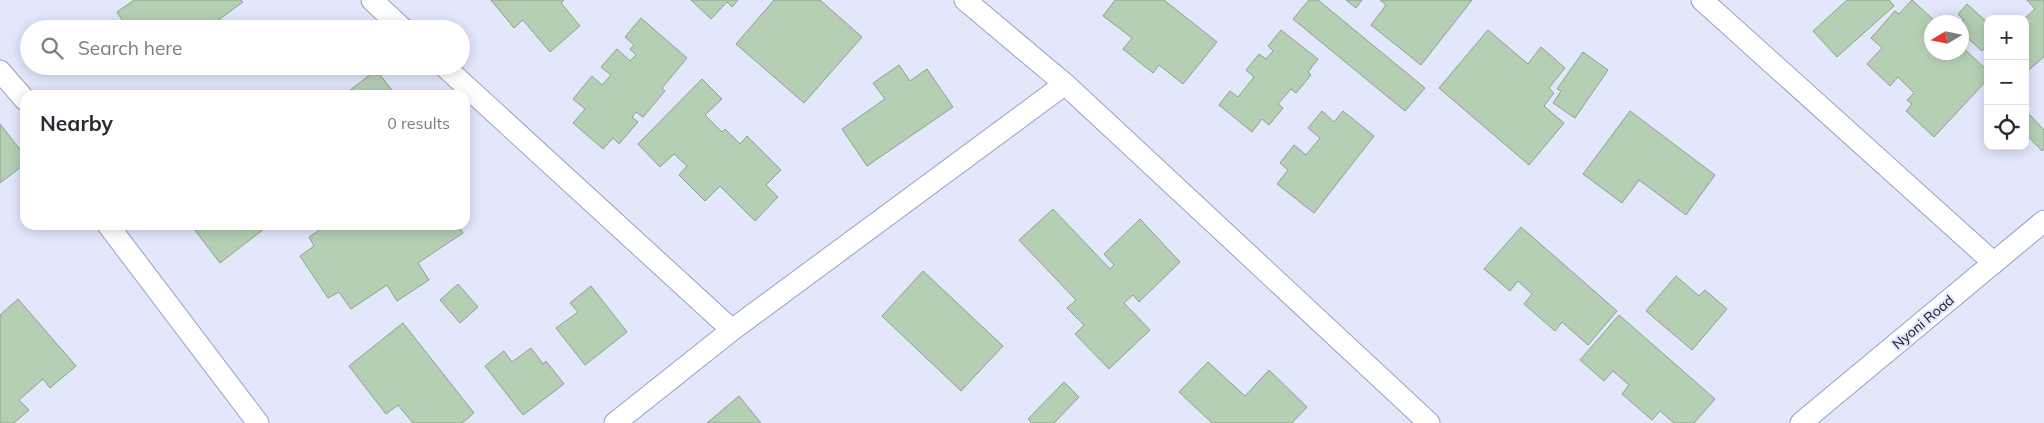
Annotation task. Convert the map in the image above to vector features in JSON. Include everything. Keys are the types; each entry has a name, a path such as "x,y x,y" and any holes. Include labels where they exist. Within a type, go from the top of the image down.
{"street":[{"path":"372,0 393,20"},
{"path":"965,0 1065,84 1429,423"},
{"path":"1702,0 1994,263"},
{"path":"0,71 20,94"},
{"path":"454,75 732,330"},
{"path":"615,423 732,330 1065,84"},
{"name":"Nyoni Road","path":"1801,423 2044,221"},
{"path":"112,230 258,423"}],"building":[{"path":"134,0 241,0 243,2 218,20 122,20 117,12"},
{"path":"491,0 564,0 561,3 580,26 550,52 523,20 514,28"},
{"path":"691,0 738,0 732,7 727,2 711,19"},
{"path":"774,0 820,0 862,37 804,103 736,44"},
{"path":"1115,0 1164,0 1217,42 1183,84 1159,65 1153,73 1123,49 1132,38 1103,16"},
{"path":"1309,0 1318,0 1425,88 1405,111 1293,19"},
{"path":"1346,0 1362,0 1356,8"},
{"path":"1380,0 1472,0 1421,65 1371,25 1386,5"},
{"path":"1847,0 1889,0 1894,6 1837,57 1813,31"},
{"path":"1912,0 1928,15 1924,15 1924,60 1969,60 1969,53 1984,67 1984,83 1934,137 1906,111 1912,104 1907,100 1914,93 1898,77 1890,86 1867,64 1882,48 1871,38 1895,11 1899,14"},
{"path":"2027,0 2044,0 2044,57 2029,70 2028,15 2035,9"},
{"path":"1967,4 1984,19 1984,49 1982,51 1969,39 1969,15 1958,14"},
{"path":"641,18 687,58 662,88 665,91 643,117 636,112 632,117 638,122 619,144 613,138 603,149 573,123 585,109 573,99 592,76 602,85 611,75 601,67 617,49 630,61 636,55 630,49 634,45 625,37"},
{"path":"1281,30 1318,59 1308,72 1311,75 1296,93 1291,89 1278,104 1283,108 1269,125 1262,119 1252,132 1219,105 1230,91 1238,97 1254,77 1246,70 1259,54 1266,59 1273,51 1268,46"},
{"path":"1488,30 1528,64 1541,47 1565,68 1549,88 1554,93 1544,106 1564,123 1529,165 1439,88"},
{"path":"1583,52 1608,70 1575,118 1553,103 1561,91 1557,89"},
{"path":"899,65 910,81 927,69 953,107 867,166 842,129 885,99 873,83"},
{"path":"370,75 380,75 392,90 350,90"},
{"path":"702,79 722,99 705,115 722,132 725,129 740,144 747,136 781,170 766,185 778,197 755,221 720,186 705,201 679,175 687,166 674,154 660,167 638,144"},
{"path":"1322,111 1334,122 1343,111 1374,136 1314,213 1277,184 1288,170 1280,163 1294,145 1306,155 1320,138 1308,128"},
{"path":"1630,111 1715,175 1686,215 1639,180 1622,203 1583,174"},
{"path":"2029,116 2044,130 2044,149 2042,151 2029,137"},
{"path":"0,124 20,150 20,168 0,183"},
{"path":"1053,209 1110,269 1114,265 1104,254 1140,219 1180,262 1139,302 1133,295 1124,303 1150,330 1109,369 1075,334 1084,325 1067,308 1076,300 1019,240"},
{"path":"1521,227 1617,311 1588,345 1562,322 1555,331 1524,304 1532,294 1518,281 1510,291 1484,269"},
{"path":"195,230 263,230 220,263"},
{"path":"320,230 461,230 463,233 418,263 429,280 397,301 387,285 351,309 339,292 328,298 300,256 314,246 309,237"},
{"path":"923,271 1003,346 961,391 882,316"},
{"path":"1676,276 1699,296 1705,290 1727,309 1692,350 1646,311"},
{"path":"458,284 478,307 460,323 440,300"},
{"path":"591,286 627,332 585,365 556,328 578,312 570,303"},
{"path":"18,299 76,366 50,388 43,379 19,400 29,410 14,423 0,423 0,315"},
{"path":"1619,315 1715,399 1694,423 1674,423 1660,411 1652,420 1622,394 1629,385 1613,371 1604,381 1580,360"},
{"path":"403,323 474,413 462,423 413,423 398,405 386,414 349,366"},
{"path":"531,348 543,364 546,361 564,384 523,415 485,366 504,351 512,362"},
{"path":"1208,362 1245,396 1269,370 1307,407 1292,423 1212,423 1179,392"},
{"path":"1064,382 1079,397 1054,423 1032,423 1028,419"},
{"path":"739,396 761,423 707,423"}]}
